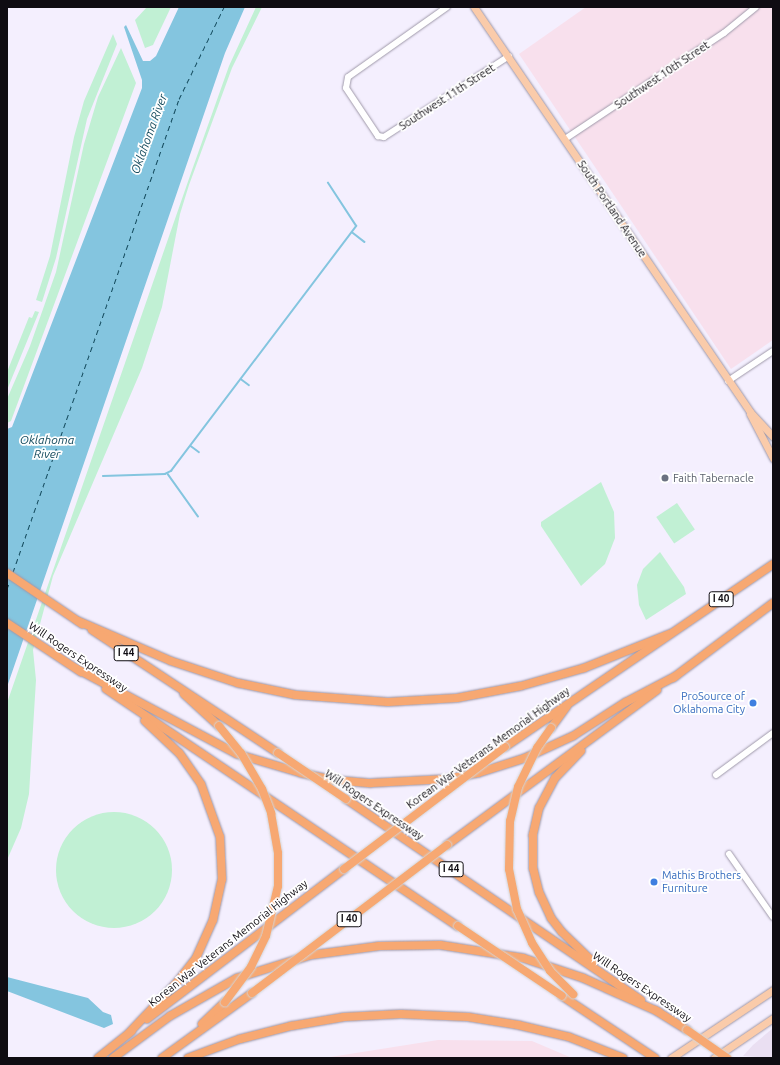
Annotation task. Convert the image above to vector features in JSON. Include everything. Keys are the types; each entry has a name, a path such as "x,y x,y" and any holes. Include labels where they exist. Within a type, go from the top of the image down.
{"highway":[{"name":"Korean War Veterans Memorial Highway","path":"128,1034 504,747 773,564"},
{"name":"Will Rogers Expressway","path":"7,573 278,753 727,1058"},
{"name":"I 40","path":"162,1058 252,993 447,845 773,603"},
{"path":"78,621 177,663 238,683 296,695 388,702 457,698 521,686 584,668 669,634"},
{"name":"Will Rogers Expressway","path":"7,623 653,1057"},
{"path":"77,669 202,737 253,760 334,780 379,783 447,779 478,774 525,758 573,736 626,702 676,676"},
{"path":"172,684 219,726 241,753 262,788 273,822 278,858 276,898 266,936 251,967 225,1002 183,1043"},
{"path":"571,700 537,748 518,787 510,821 509,869 517,909 532,943 550,970 590,1015"},
{"path":"123,701 174,747 194,772 208,797 217,823 222,865 217,907 202,946 185,973 128,1034"},
{"path":"597,735 564,767 548,789 534,827 532,855 537,888 551,918 562,932 609,978"},
{"path":"113,1058 176,1012 238,978 311,955 379,946 454,946 523,958 583,978 659,1012"},
{"path":"188,1058 240,1039 291,1026 344,1017 401,1014 468,1017 525,1026 574,1039 623,1058"},
{"name":"I 40","path":"98,1058 128,1034"}],"main road":[{"name":"South Portland Avenue","path":"474,7 509,56 728,381 750,412 773,438"},
{"name":"South Portland Avenue","path":"750,412 773,458"},
{"path":"671,1058 773,990"},
{"path":"714,1058 773,1018"}],"street":[{"name":"Southwest 11th Street","path":"447,7 352,71 346,88 378,136 384,137 509,56"},
{"name":"Southwest 10th Street","path":"565,139 724,33 756,7"},
{"path":"728,381 773,351"},
{"path":"716,775 773,733"},
{"path":"730,854 773,917"}],"shaded area":[{"path":"586,7 773,7 773,340 731,369 519,54"},
{"path":"773,1028 773,1058 743,1056 753,1045"},
{"path":"438,1040 532,1041 572,1058 324,1058"}],"green space":[{"path":"147,7 171,7 153,45 145,48 135,20"},
{"path":"256,7 262,7 232,68 189,185 180,214 162,307 142,368 53,576 33,650 36,680 29,794 21,828 7,860 7,703 229,66"},
{"path":"113,34 117,44 87,119 56,258 42,302 36,300 50,256 74,137 84,101"},
{"path":"121,48 136,83 11,421 7,423 7,399 30,346 56,272 84,144 98,97"},
{"path":"35,311 39,312 7,390 7,372 29,317 32,318"},
{"path":"601,482 614,512 615,538 605,564 581,586 541,526 541,522"},
{"path":"677,503 695,530 674,544 656,517"},
{"path":"660,552 684,587 686,594 646,620 639,605 637,585 643,569"},
{"path":"114,812 136,817 155,829 167,848 172,870 167,892 155,911 136,923 114,928 92,923 73,911 61,892 56,870 61,848 73,829 92,817"}],"water":[{"name":"Oklahoma River","path":"179,7 245,7 225,53 7,687 7,429 12,427 142,88 142,80 124,27 126,25 143,61 150,61 156,56"},
{"path":"7,977 88,998 103,1012 111,1015 113,1024 104,1028 7,991"}],"waterway":[{"path":"103,476 165,474 171,471 356,226 328,183"},
{"path":"352,232 365,242"},
{"path":"241,379 249,385"},
{"path":"191,446 199,452"},
{"path":"168,474 198,516"}],"ferry route":[{"path":"13,572 179,99 224,7"},
{"path":"7,589 10,580"}],"place":[{"name":"Faith Tabernacle","path":"665,478"},
{"name":"ProSource of Oklahoma City","path":"753,703"},
{"name":"Mathis Brothers Furniture","path":"654,882"}]}
